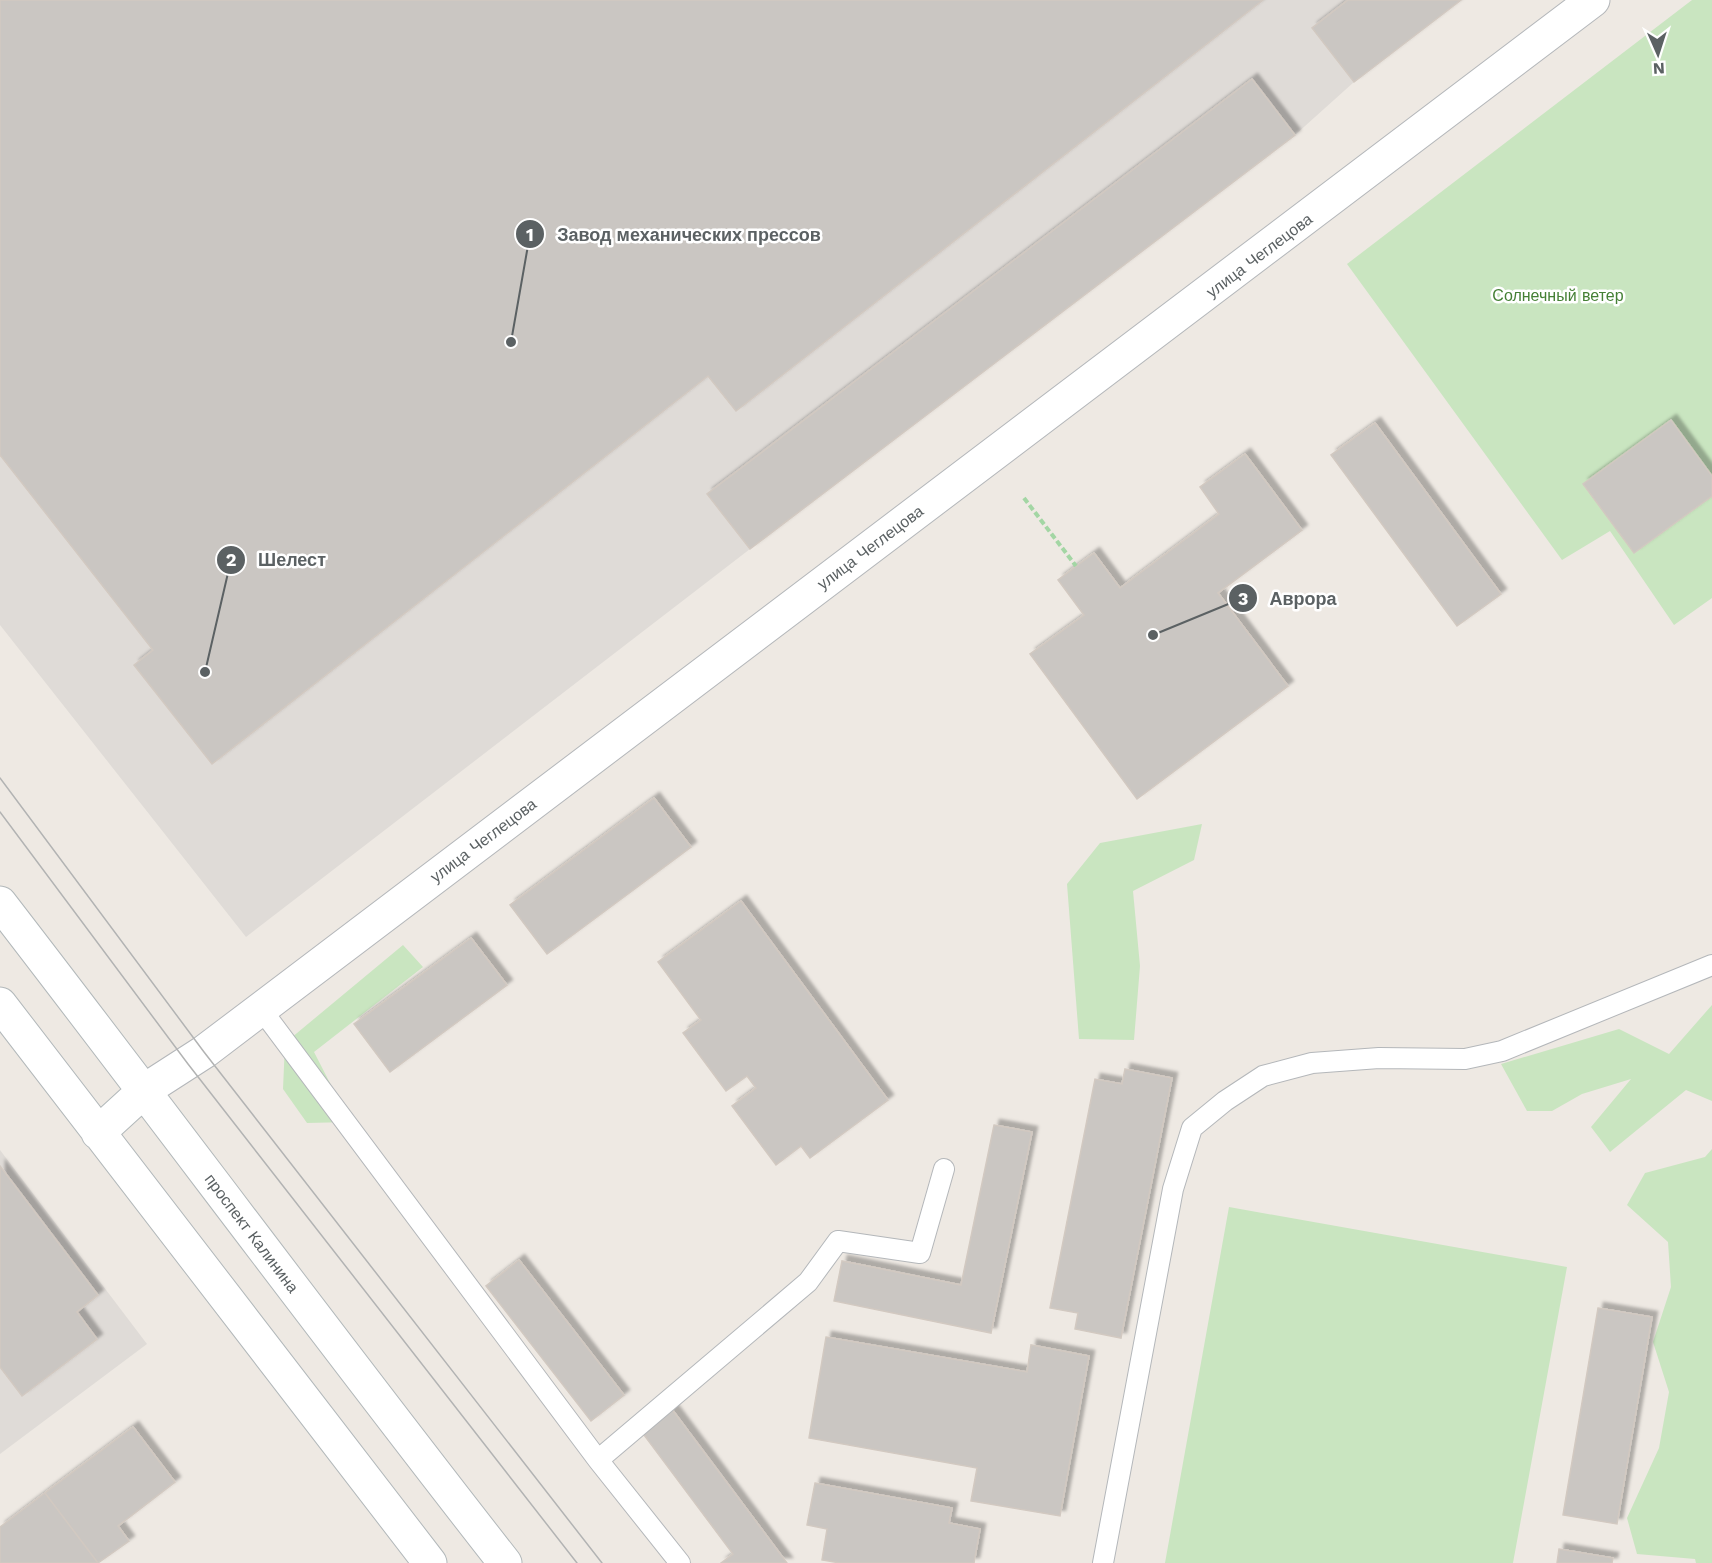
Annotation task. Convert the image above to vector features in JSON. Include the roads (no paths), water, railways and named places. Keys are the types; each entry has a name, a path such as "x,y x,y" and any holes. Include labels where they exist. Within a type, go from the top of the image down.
{"street":[{"name":"улица Чеглецова","path":"98,1133 145,1090 188,1064 1593,0"},
{"name":"проспект Калинина","path":"0,903 145,1090 376,1398 505,1563"},
{"path":"0,1004 430,1563"}],"lane":[{"path":"1103,1563 1173,1189 1192,1128 1225,1101 1263,1076 1312,1062 1379,1058 1465,1059 1502,1051 1712,965"},
{"path":"261,1009 598,1461 680,1563"},
{"path":"598,1461 808,1282 838,1241 920,1253 944,1169"}],"tram line":[{"path":"0,778 204,1052 602,1563"},
{"path":"0,812 188,1064 577,1563"}],"place":[{"name":"Завод механических прессов","path":"511,342"},
{"name":"Аврора","path":"1153,635"},
{"name":"Шелест","path":"205,672"}],"park label":[{"name":"Солнечный ветер","path":"1558,295"}]}
